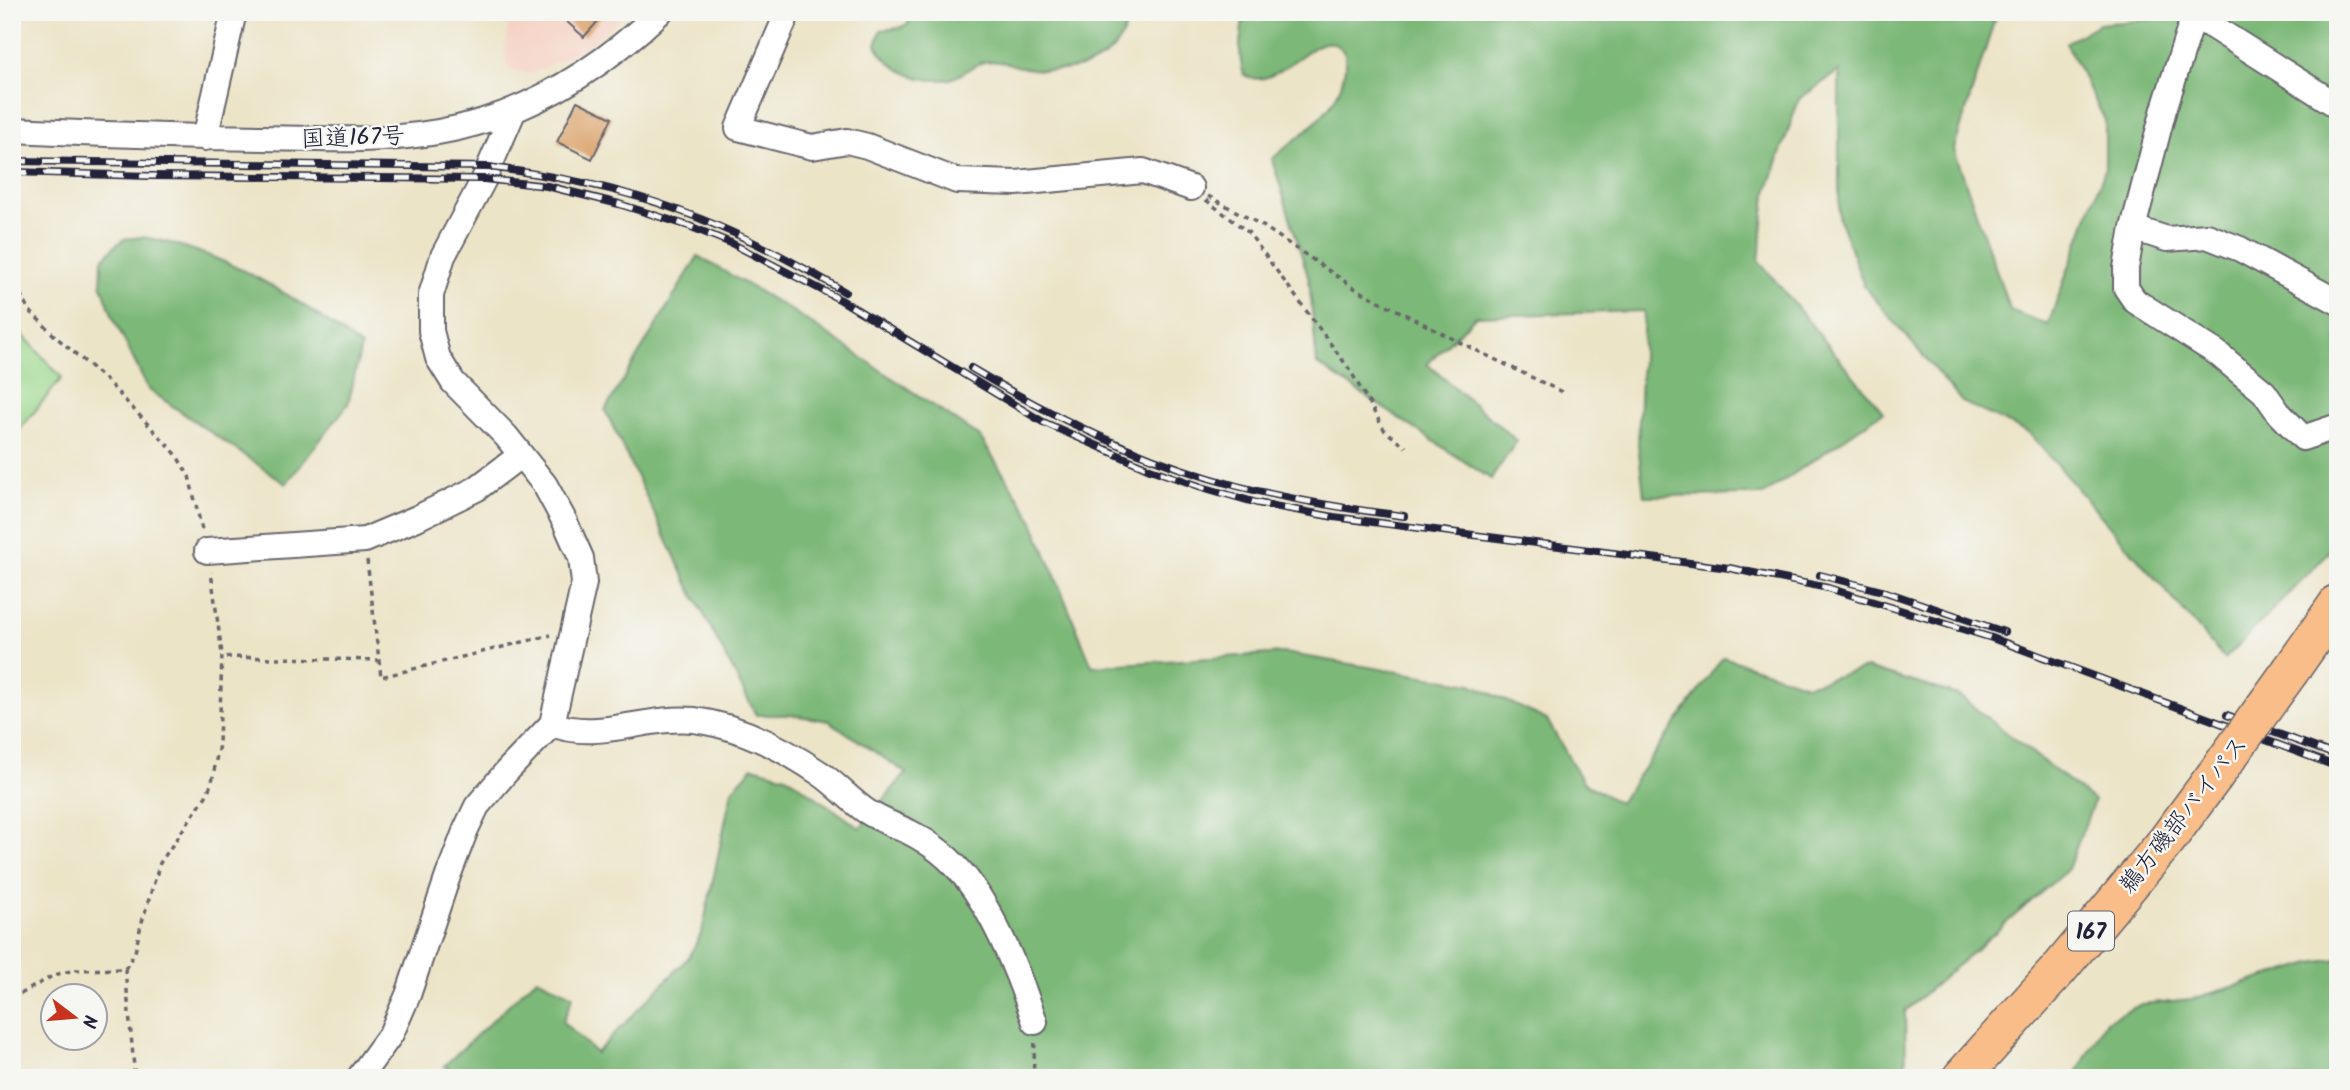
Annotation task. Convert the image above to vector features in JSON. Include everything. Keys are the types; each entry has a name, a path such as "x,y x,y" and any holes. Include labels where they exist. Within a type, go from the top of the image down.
{"highway":[{"name":"鵜方磯部バイパス","path":"1961,1078 2069,957 2167,840 2338,603"}],"street":[{"path":"205,138 234,12"},
{"name":"国道167号","path":"12,130 205,138 356,140 441,132 514,110 547,95 593,68 660,12"},
{"path":"788,12 738,128 811,147 847,141 867,146 957,181 1016,183 1143,171 1191,188"},
{"path":"2338,106 2194,13 2164,109 2133,228 2126,278 2126,288 2135,302 2217,353 2264,392 2278,412 2303,438 2338,426"},
{"path":"359,1078 391,1034 408,995 448,876 477,806 552,724 584,583 583,564 545,485 443,369 431,331 430,311 435,279 443,256 484,178 514,110"},
{"path":"2133,228 2167,239 2207,236 2240,248 2338,302"},
{"path":"207,551 365,540 476,489 520,455"},
{"path":"552,724 578,730 673,719 696,720 773,743 822,775 864,810 909,832 945,855 967,880 989,917 1020,978 1035,1023"}],"path":[{"path":"1191,188 1263,226 1356,289 1455,341 1564,393"},
{"path":"1191,188 1248,232 1350,370 1385,431 1406,447"},
{"path":"12,265 16,286 29,310 105,379 174,453 188,477 207,551 222,654 219,744 212,782 206,796 160,863 135,952 125,969 135,1078"},
{"path":"12,295 16,286"},
{"path":"365,540 381,677 575,629"},
{"path":"226,657 379,660"},
{"path":"12,999 54,975 75,970 125,969"},
{"path":"1033,1078 1035,1023"}],"shaded area":[{"path":"510,12 627,12 589,46 531,74 510,70 506,64"}],"green space":[{"path":"913,12 1130,12 1125,30 1117,44 1107,55 1081,67 1065,70 1031,69 989,61 980,63 954,78 939,80 918,77 898,69 876,45 881,30 908,24"},
{"path":"1244,12 1997,12 1954,149 2010,310 2048,325 2105,169 2105,120 2066,43 2099,24 2239,12 2338,12 2338,473 2330,551 2225,659 2029,433 1962,402 1864,286 1839,218 1839,71 1799,99 1766,195 1759,261 1883,412 1763,495 1644,496 1638,444 1644,311 1476,316 1427,364 1517,441 1491,479 1317,364 1309,279 1272,159 1312,126 1333,101 1344,71 1345,53 1332,43 1323,43 1267,77 1255,79 1244,75 1240,52"},
{"path":"143,237 202,253 258,278 337,328 361,347 348,404 286,484 148,389 113,317 101,283 102,260 124,239"},
{"path":"698,256 794,312 980,437 1031,517 1092,666 1284,653 1471,684 1547,720 1583,782 1619,803 1723,657 1807,685 1866,668 1958,695 2094,801 2068,869 1905,1011 1906,1069 1895,1078 779,1078 772,1075 756,1078 466,1078 444,1066 537,978 573,996 563,1022 596,1053 689,957 702,932 732,790 753,767 786,776 860,828 906,773 829,721 792,715 756,715 686,580 605,410"},
{"path":"12,323 62,378 12,439"},
{"path":"2338,959 2338,1078 2074,1078 2106,1021 2142,1004 2192,999 2312,963"}],"building":[{"path":"556,12 606,12 584,37"},
{"path":"577,101 612,118 592,159 557,142"}],"railway":[{"path":"12,161 489,167 522,172 572,180 679,211 764,247 845,292"},
{"path":"12,172 484,179 547,186 619,204 689,226 731,243 841,300 1043,422 1150,469 1202,487 1257,503 1334,517 1729,568 1828,588 1992,638 2338,767"},
{"path":"971,368 1067,421 1133,451 1202,476 1278,496 1404,516"},
{"path":"1820,575 1886,592 2004,632"},
{"path":"2227,715 2338,756"}]}
